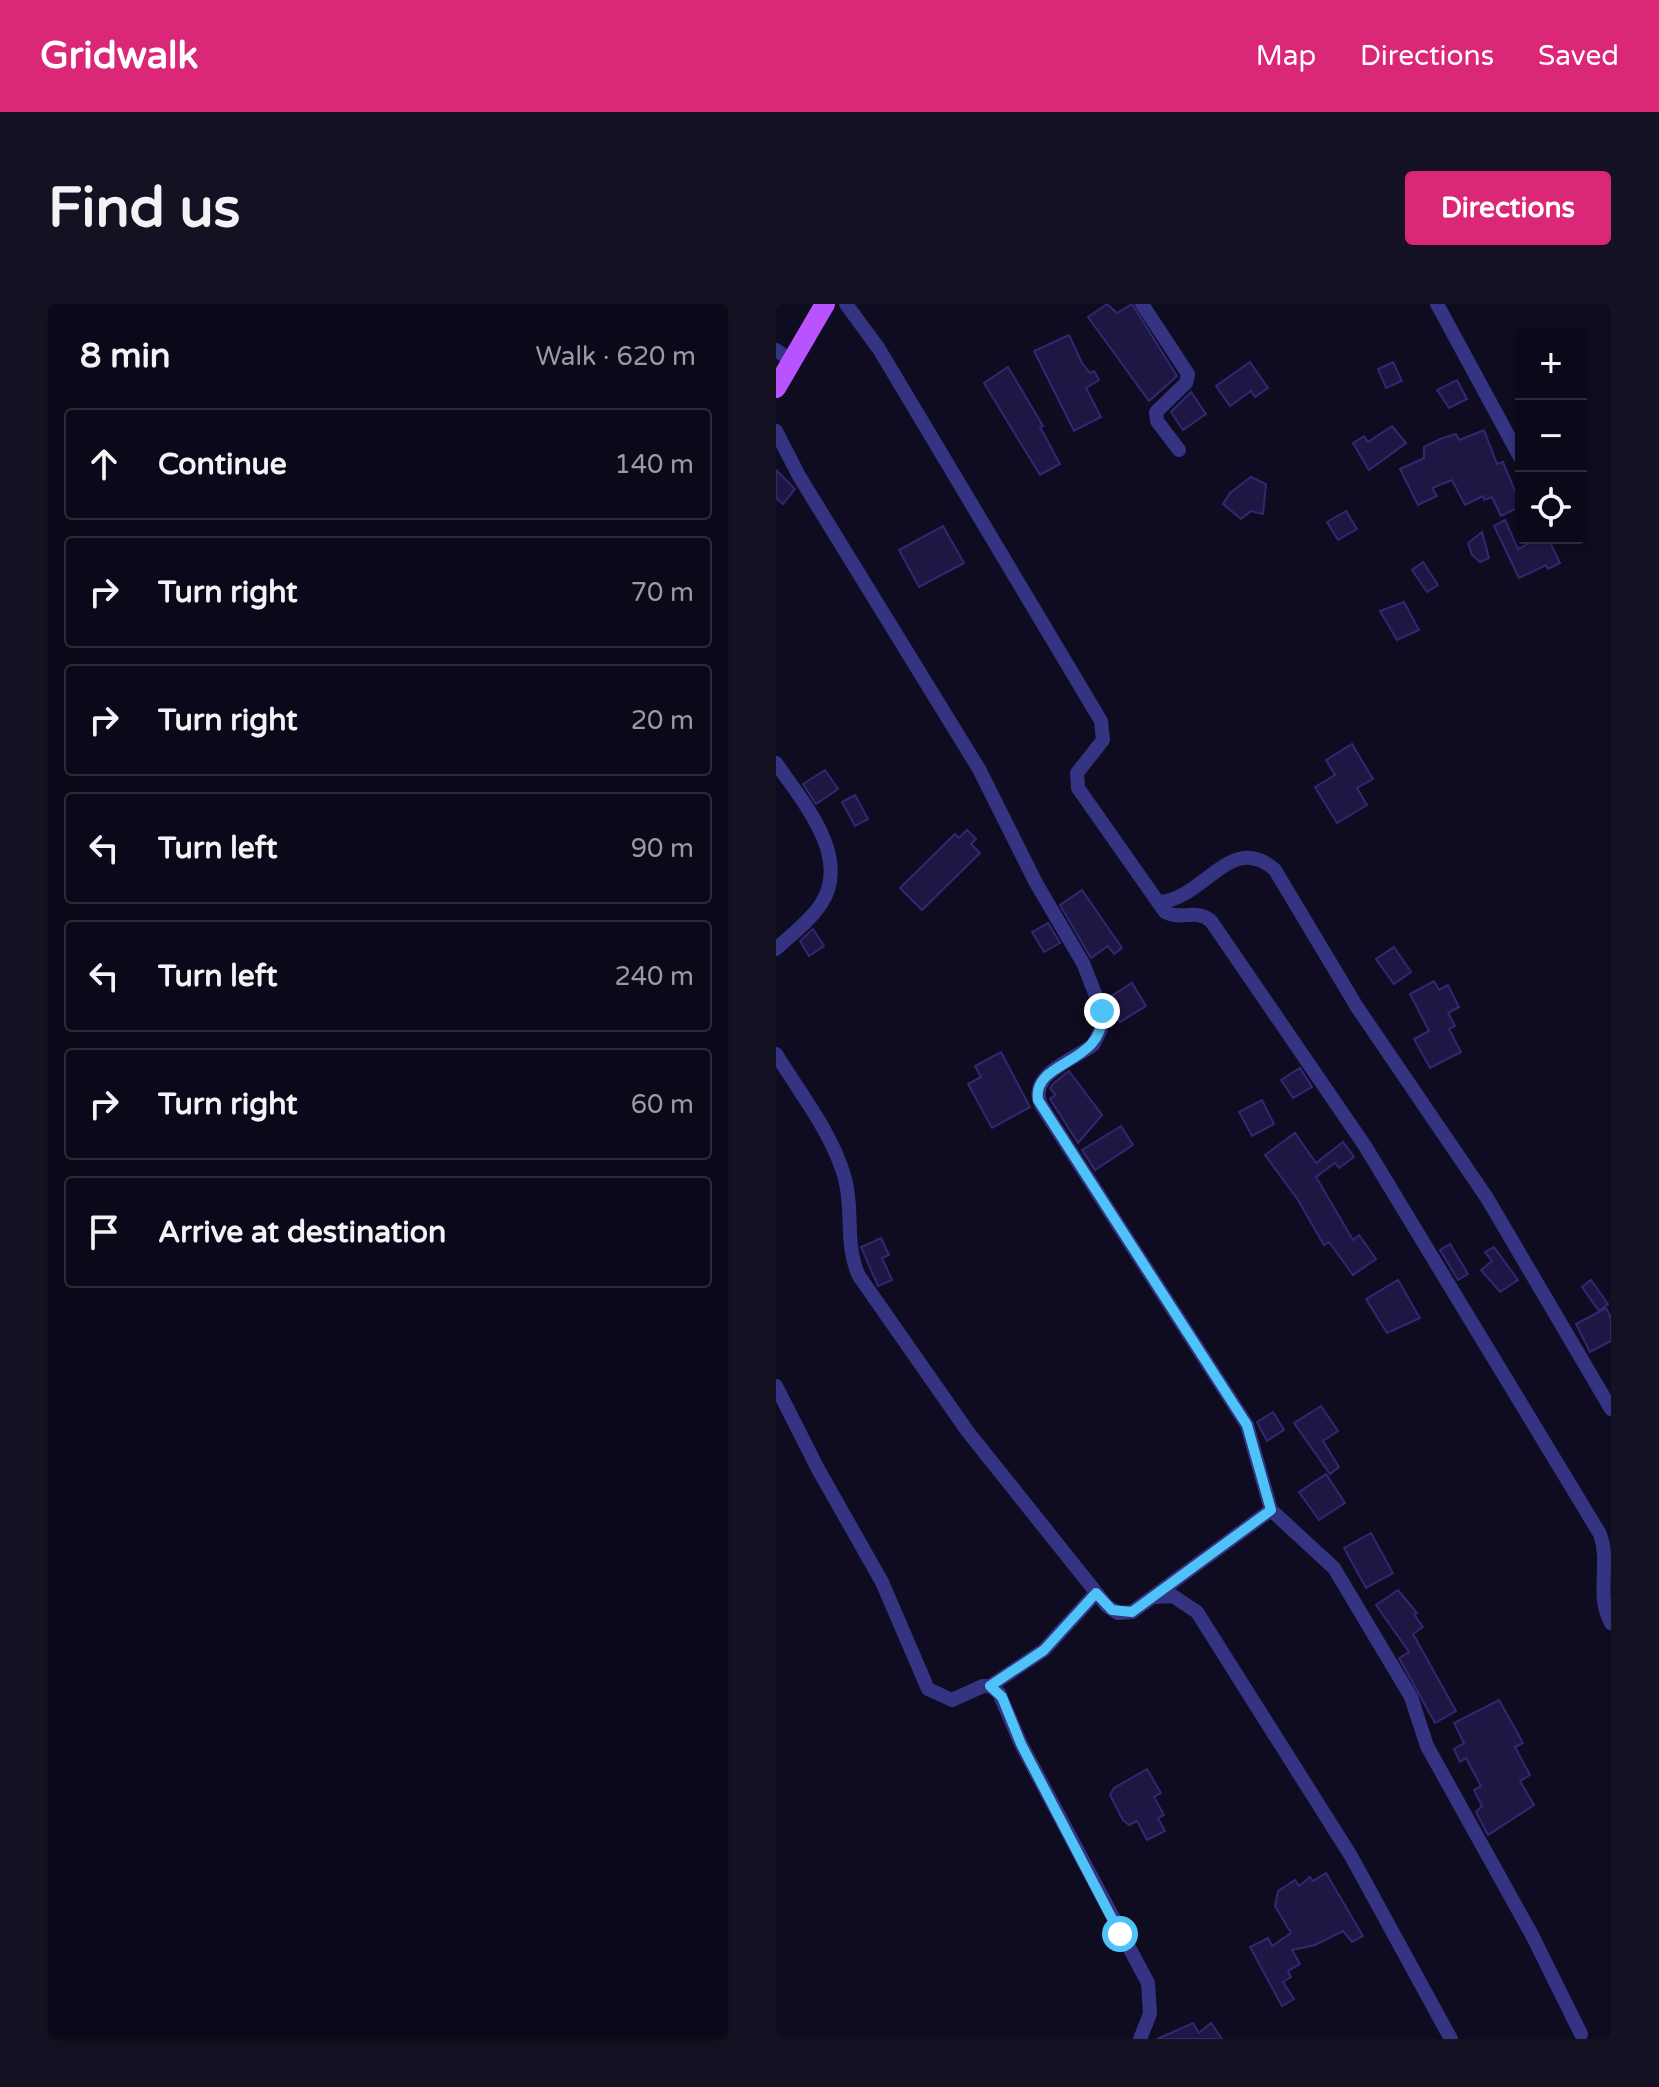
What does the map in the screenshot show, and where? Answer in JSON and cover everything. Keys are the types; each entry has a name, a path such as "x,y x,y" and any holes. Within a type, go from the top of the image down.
{"main road":[{"path":"776,388 784,356 825,304"}],"street":[{"path":"846,304 879,349 1101,721 1103,740 1077,773 1076,783 1158,902 1173,916 1198,914 1211,921 1365,1146 1600,1534 1606,1560 1602,1596 1611,1623"},
{"path":"1142,304 1188,374 1186,383 1156,412 1157,421 1179,450"},
{"path":"1437,304 1515,448"},
{"path":"776,431 799,476 979,769 1036,883 1090,979 1102,1011 1098,1038 1084,1052 1042,1079 1037,1089 1038,1100 1247,1425 1271,1510 1334,1568 1411,1697 1427,1746 1532,1935 1581,2034"},
{"path":"776,763 825,843 831,868 821,904 776,949"},
{"path":"1158,902 1187,895 1237,857 1257,857 1275,870 1357,1007 1487,1198 1611,1409"},
{"path":"776,1054 830,1140 842,1168 849,1199 851,1254 859,1276 968,1432 1096,1593 1118,1613 1132,1612 1271,1510"},
{"path":"776,1386 818,1469 882,1582 928,1689 952,1700 990,1686 1044,1650 1096,1593"},
{"path":"1153,1597 1173,1596 1197,1612 1351,1856 1451,2039"},
{"path":"990,1686 1002,1697 1021,1744 1148,1983 1150,2014 1140,2039"}],"building":[{"path":"1107,304 1117,313 1132,304 1177,376 1149,401 1088,317"},
{"path":"1069,335 1082,363 1090,373 1094,371 1099,380 1086,388 1101,417 1074,431 1034,351"},
{"path":"1250,362 1268,388 1255,397 1251,391 1230,406 1216,386"},
{"path":"1393,362 1402,381 1386,388 1378,369"},
{"path":"1008,367 1043,426 1040,427 1060,464 1040,475 984,383"},
{"path":"1457,380 1467,399 1449,408 1437,390"},
{"path":"1191,392 1206,414 1183,430 1171,412"},
{"path":"1392,426 1406,443 1369,470 1353,443 1364,436 1368,442"},
{"path":"1484,430 1497,464 1503,462 1515,491 1515,509 1501,516 1492,497 1484,500 1483,496 1465,505 1452,480 1432,488 1437,496 1418,505 1400,469 1424,458 1424,447 1440,439 1456,434 1459,440"},
{"path":"776,470 795,489 783,504 776,498"},
{"path":"1251,477 1266,484 1263,514 1251,511 1241,519 1223,504 1230,493"},
{"path":"1346,511 1357,529 1338,540 1327,522"},
{"path":"1505,520 1518,549 1528,544 1551,544 1560,563 1548,569 1546,565 1519,578 1494,526"},
{"path":"943,526 964,563 919,587 899,550"},
{"path":"1482,532 1489,558 1480,562 1472,555 1468,543"},
{"path":"1423,562 1438,585 1427,592 1412,570"},
{"path":"1404,602 1419,630 1397,640 1380,611"},
{"path":"1352,744 1373,779 1357,788 1367,805 1337,823 1315,787 1335,775 1326,760"},
{"path":"825,770 838,789 816,804 803,784"},
{"path":"855,795 868,819 855,826 842,802"},
{"path":"967,830 976,839 971,844 980,853 922,910 900,888 955,834 959,838"},
{"path":"1082,890 1122,948 1114,954 1108,946 1091,958 1060,905"},
{"path":"1048,923 1060,943 1044,952 1032,932"},
{"path":"813,929 824,946 809,956 800,941"},
{"path":"1394,947 1411,972 1394,984 1376,959"},
{"path":"1434,981 1439,990 1448,985 1459,1007 1448,1013 1455,1026 1449,1029 1461,1052 1430,1068 1414,1039 1429,1031 1410,994"},
{"path":"1132,983 1146,1006 1120,1022 1108,998"},
{"path":"1001,1052 1030,1107 992,1128 968,1084 981,1077 975,1066"},
{"path":"1300,1068 1312,1087 1293,1098 1281,1080"},
{"path":"1069,1071 1102,1115 1078,1143 1050,1099 1055,1095 1050,1088"},
{"path":"1262,1100 1274,1124 1252,1136 1239,1112"},
{"path":"1121,1126 1133,1145 1095,1170 1082,1150"},
{"path":"1295,1133 1316,1163 1343,1142 1354,1157 1339,1168 1335,1163 1316,1177 1353,1240 1359,1235 1376,1259 1353,1275 1329,1242 1324,1245 1298,1200 1265,1155"},
{"path":"881,1238 889,1255 882,1258 892,1280 878,1286 861,1247"},
{"path":"1450,1244 1468,1274 1458,1280 1440,1250"},
{"path":"1494,1247 1518,1280 1500,1292 1481,1270 1492,1261 1485,1252"},
{"path":"1398,1280 1420,1318 1387,1333 1366,1299"},
{"path":"1591,1280 1608,1304 1599,1311 1582,1287"},
{"path":"1606,1308 1611,1318 1611,1341 1590,1352 1576,1324"},
{"path":"1321,1406 1338,1431 1323,1441 1339,1467 1330,1474 1294,1423"},
{"path":"1273,1412 1284,1430 1267,1441 1257,1422"},
{"path":"1326,1474 1345,1503 1319,1520 1299,1492"},
{"path":"1371,1533 1393,1573 1366,1588 1344,1548"},
{"path":"1398,1590 1417,1613 1414,1614 1423,1627 1413,1634 1456,1711 1435,1723 1399,1658 1409,1652 1376,1605"},
{"path":"1499,1700 1523,1743 1515,1747 1530,1775 1520,1781 1534,1805 1488,1835 1476,1812 1482,1806 1474,1790 1481,1786 1466,1758 1460,1762 1454,1749 1464,1743 1454,1723"},
{"path":"1147,1769 1161,1793 1154,1797 1164,1815 1158,1818 1165,1831 1147,1840 1137,1821 1129,1825 1123,1820 1110,1795 1114,1788"},
{"path":"1326,1873 1363,1936 1352,1942 1343,1931 1315,1945 1292,1950 1300,1964 1288,1971 1291,1977 1283,1982 1294,1999 1282,2006 1250,1947 1268,1938 1272,1946 1291,1933 1275,1906 1278,1891 1295,1880 1299,1886 1310,1877 1313,1881"},
{"path":"1193,2023 1199,2033 1211,2023 1222,2039 1157,2039"}],"route":[{"path":"1102,1011 1101,1029 1093,1045 1042,1079 1037,1089 1038,1100 1247,1425 1271,1510 1132,1612 1126,1614 1112,1610 1096,1593 1044,1650 990,1686 1002,1697 1013,1729 1120,1934"}]}
